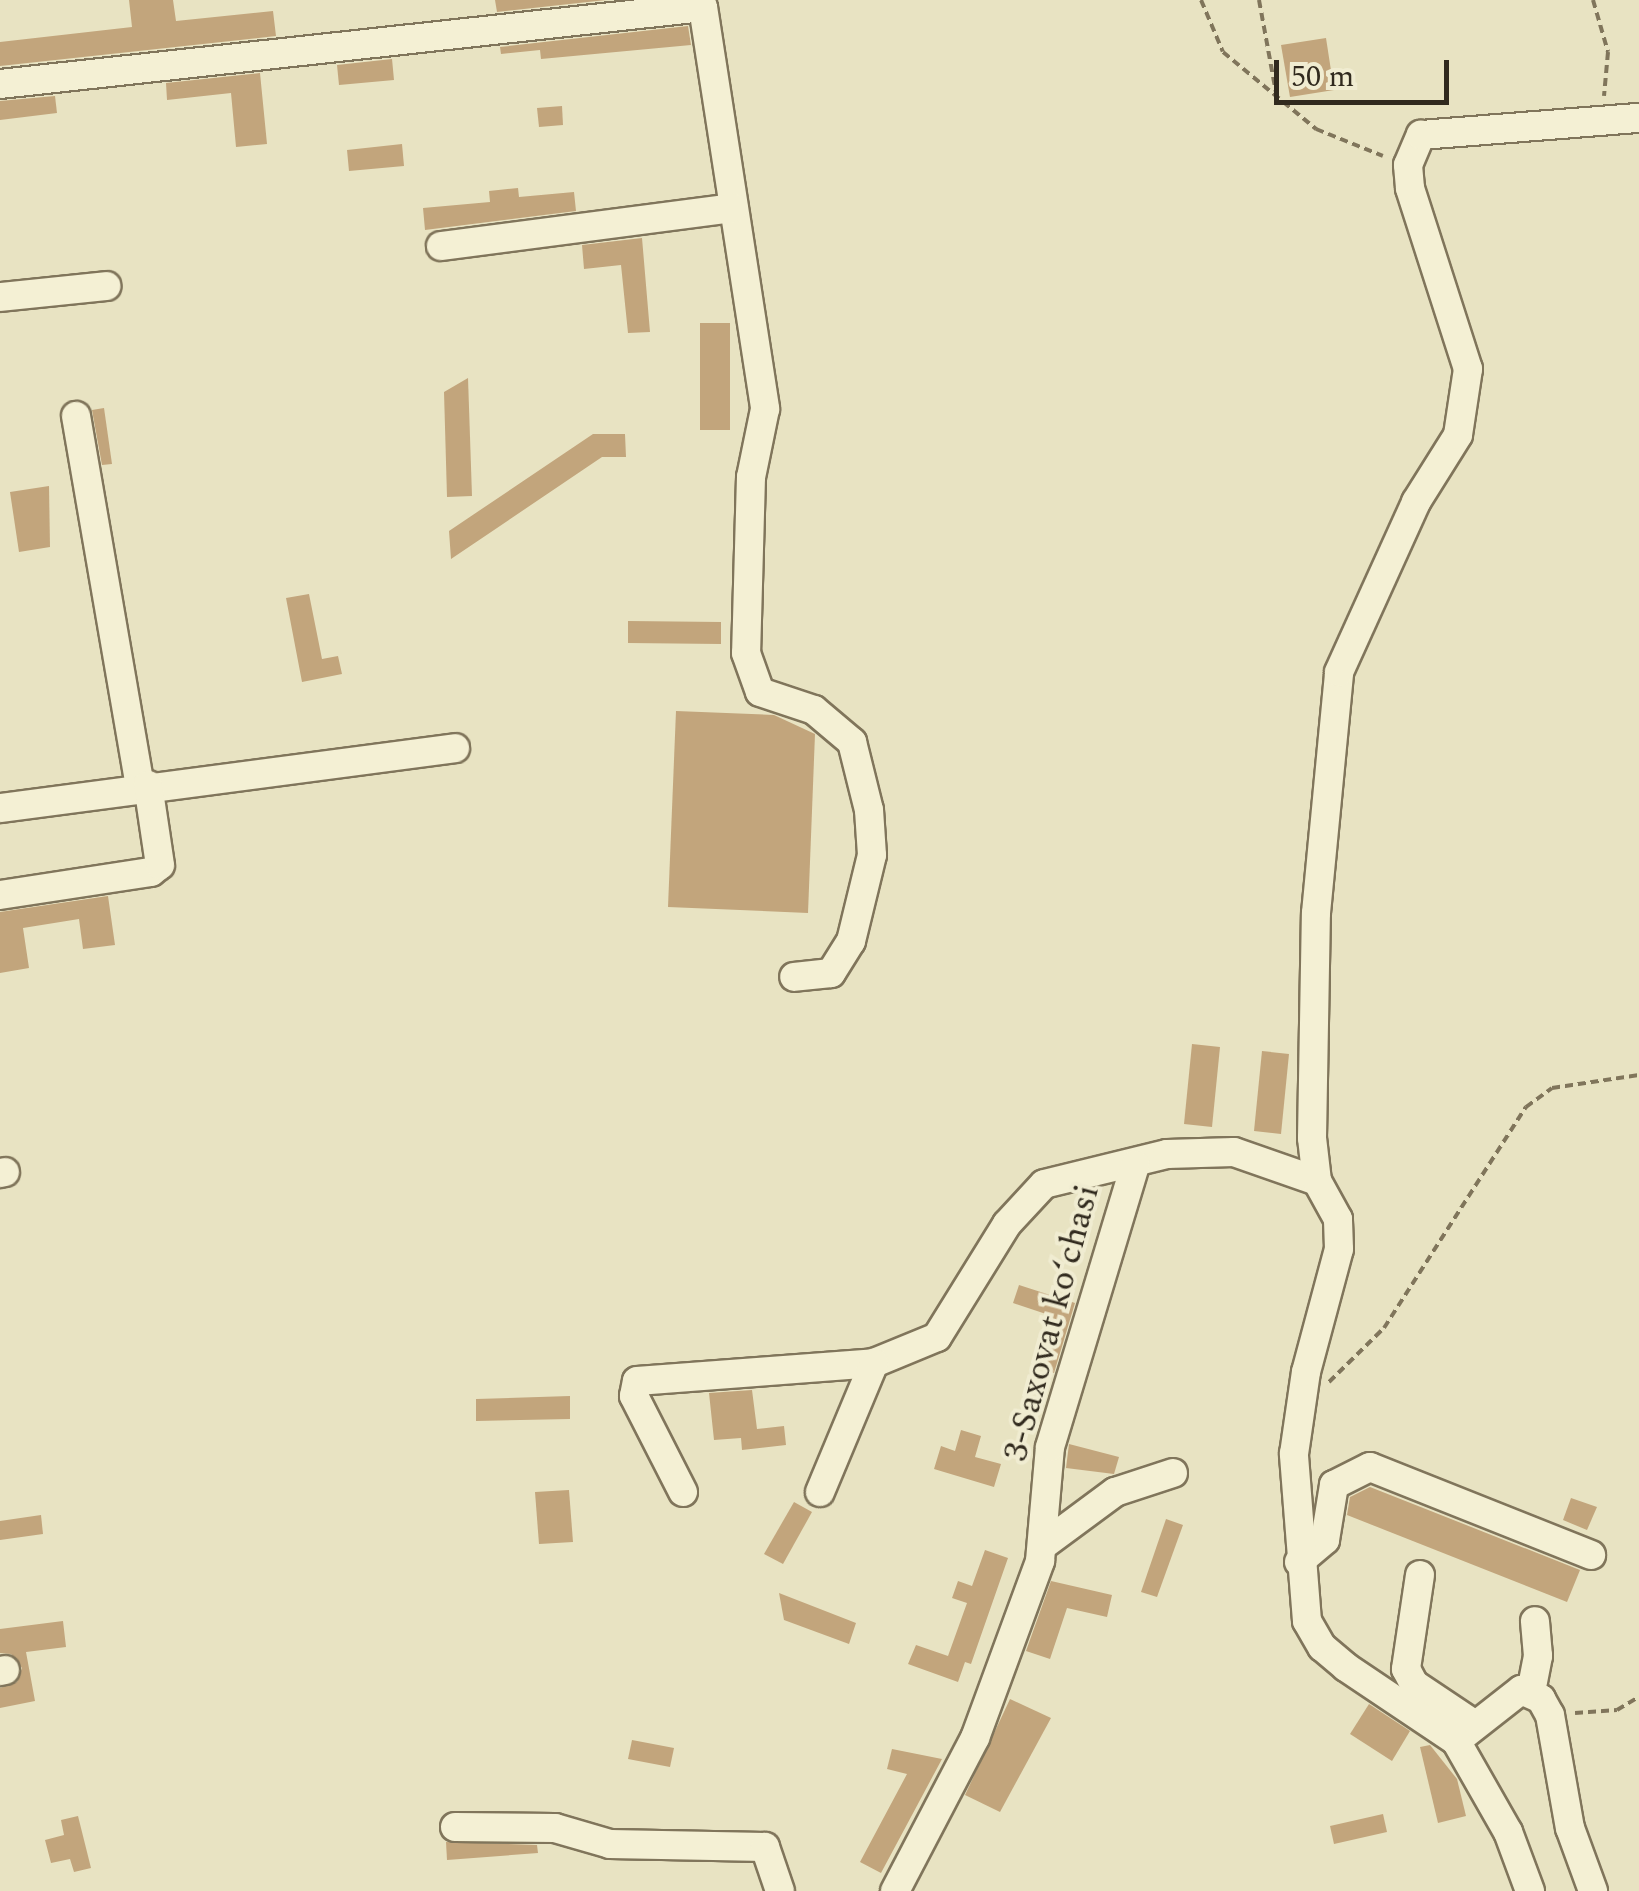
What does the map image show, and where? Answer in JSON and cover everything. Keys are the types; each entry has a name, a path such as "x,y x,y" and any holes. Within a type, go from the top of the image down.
{"street":[{"path":"0,84 514,12 703,7 765,409 751,477 746,653 760,692 814,710 852,742 869,810 872,854 851,941 831,972 794,977"},
{"path":"1466,1733 1322,1647 1308,1621 1299,1562 1294,1454 1303,1395 1339,1249 1338,1219 1317,1181 1316,913 1338,672 1416,502 1458,435 1468,369 1410,188 1408,164 1421,134 1481,125 1587,126 1639,118"},
{"path":"441,246 734,208"},
{"path":"0,297 106,286"},
{"path":"0,895 151,872 160,865 76,416"},
{"path":"0,808 455,748"},
{"path":"683,1492 634,1396 637,1382 874,1363 936,1337 1007,1224 1044,1184 1167,1154 1234,1152 1317,1181"},
{"name":"3-Saxovat koʻchasi","path":"895,1891 975,1738 1042,1546 1050,1447 1135,1164"},
{"path":"820,1492 874,1363"},
{"path":"1299,1562 1325,1540 1334,1485 1370,1467 1591,1555"},
{"path":"1042,1546 1102,1499 1173,1473"},
{"path":"1420,1575 1406,1669 1414,1684 1466,1733 1530,1891"},
{"path":"1535,1621 1531,1692 1550,1715 1570,1828 1593,1891"},
{"path":"1466,1733 1509,1697 1531,1692"},
{"path":"455,1827 556,1828 610,1844 755,1845 765,1847 780,1891"}],"path":[{"path":"1201,0 1222,52 1316,129 1408,164"},
{"path":"1259,0 1276,93"},
{"path":"1587,126 1608,88 1608,52 1593,0"},
{"path":"1303,1395 1333,1380 1384,1328 1450,1234 1503,1134 1526,1107 1552,1088 1639,1075"},
{"path":"1550,1715 1617,1710 1639,1697"}],"building":[{"path":"129,0 173,0 176,21 273,11 276,36 0,66 0,42 132,27"},
{"path":"495,0 606,0 497,12"},
{"path":"688,26 691,45 541,59 540,50 501,54 500,47"},
{"path":"1326,38 1334,90 1290,97 1281,45"},
{"path":"392,59 394,80 339,85 337,65"},
{"path":"260,73 267,144 236,147 231,93 167,100 166,83"},
{"path":"55,96 57,113 0,120 0,101"},
{"path":"562,106 563,125 539,127 537,108"},
{"path":"402,144 404,166 349,171 347,150"},
{"path":"518,188 519,197 574,192 576,211 425,230 423,208 490,202 489,191"},
{"path":"642,238 650,332 628,333 621,265 584,269 582,245"},
{"path":"700,323 730,323 730,430 700,430"},
{"path":"468,378 472,496 447,497 444,392"},
{"path":"104,408 112,464 102,465 92,410"},
{"path":"593,434 625,434 626,457 602,457 451,559 449,531"},
{"path":"49,486 50,547 19,552 10,492"},
{"path":"309,594 322,659 338,656 342,674 302,682 286,598"},
{"path":"628,621 721,622 721,644 628,643"},
{"path":"676,711 774,715 815,734 808,913 668,907"},
{"path":"108,896 115,945 83,949 79,919 23,928 29,968 0,973 0,912"},
{"path":"1192,1044 1220,1047 1212,1127 1184,1124"},
{"path":"1262,1051 1289,1054 1281,1134 1254,1131"},
{"path":"1019,1285 1075,1303 1054,1373 1033,1366 1049,1315 1013,1303"},
{"path":"752,1390 757,1429 784,1426 786,1445 742,1450 741,1438 714,1440 709,1393"},
{"path":"570,1396 570,1419 476,1421 476,1399"},
{"path":"961,1430 981,1436 975,1457 1001,1464 994,1487 934,1469 941,1446 955,1451"},
{"path":"1069,1444 1119,1457 1114,1474 1066,1468"},
{"path":"1370,1487 1580,1570 1567,1602 1347,1515 1350,1497"},
{"path":"569,1490 573,1542 539,1544 535,1492"},
{"path":"1571,1498 1597,1507 1587,1530 1563,1520"},
{"path":"794,1502 812,1512 783,1564 764,1554"},
{"path":"41,1515 43,1534 0,1540 0,1521"},
{"path":"1166,1519 1183,1525 1157,1597 1141,1592"},
{"path":"985,1550 1008,1558 971,1664 965,1662 958,1682 908,1664 916,1645 948,1656 967,1603 952,1598 958,1581 972,1586"},
{"path":"1051,1581 1112,1595 1107,1617 1067,1608 1050,1659 1026,1651"},
{"path":"779,1593 856,1623 849,1644 784,1620"},
{"path":"63,1621 66,1647 26,1652 35,1701 0,1708 0,1688 17,1682 22,1668 11,1654 0,1653 0,1629"},
{"path":"1010,1699 1051,1718 1000,1812 965,1795"},
{"path":"1369,1704 1410,1731 1392,1761 1350,1734"},
{"path":"632,1740 674,1748 670,1767 628,1759"},
{"path":"1430,1745 1457,1779 1466,1816 1438,1823 1420,1747"},
{"path":"892,1749 942,1759 881,1873 860,1862 907,1774 887,1769"},
{"path":"1383,1814 1387,1832 1334,1844 1330,1826"},
{"path":"78,1816 91,1868 74,1872 70,1859 51,1863 45,1840 64,1835 61,1820"},
{"path":"446,1842 537,1845 538,1853 447,1860"}]}
